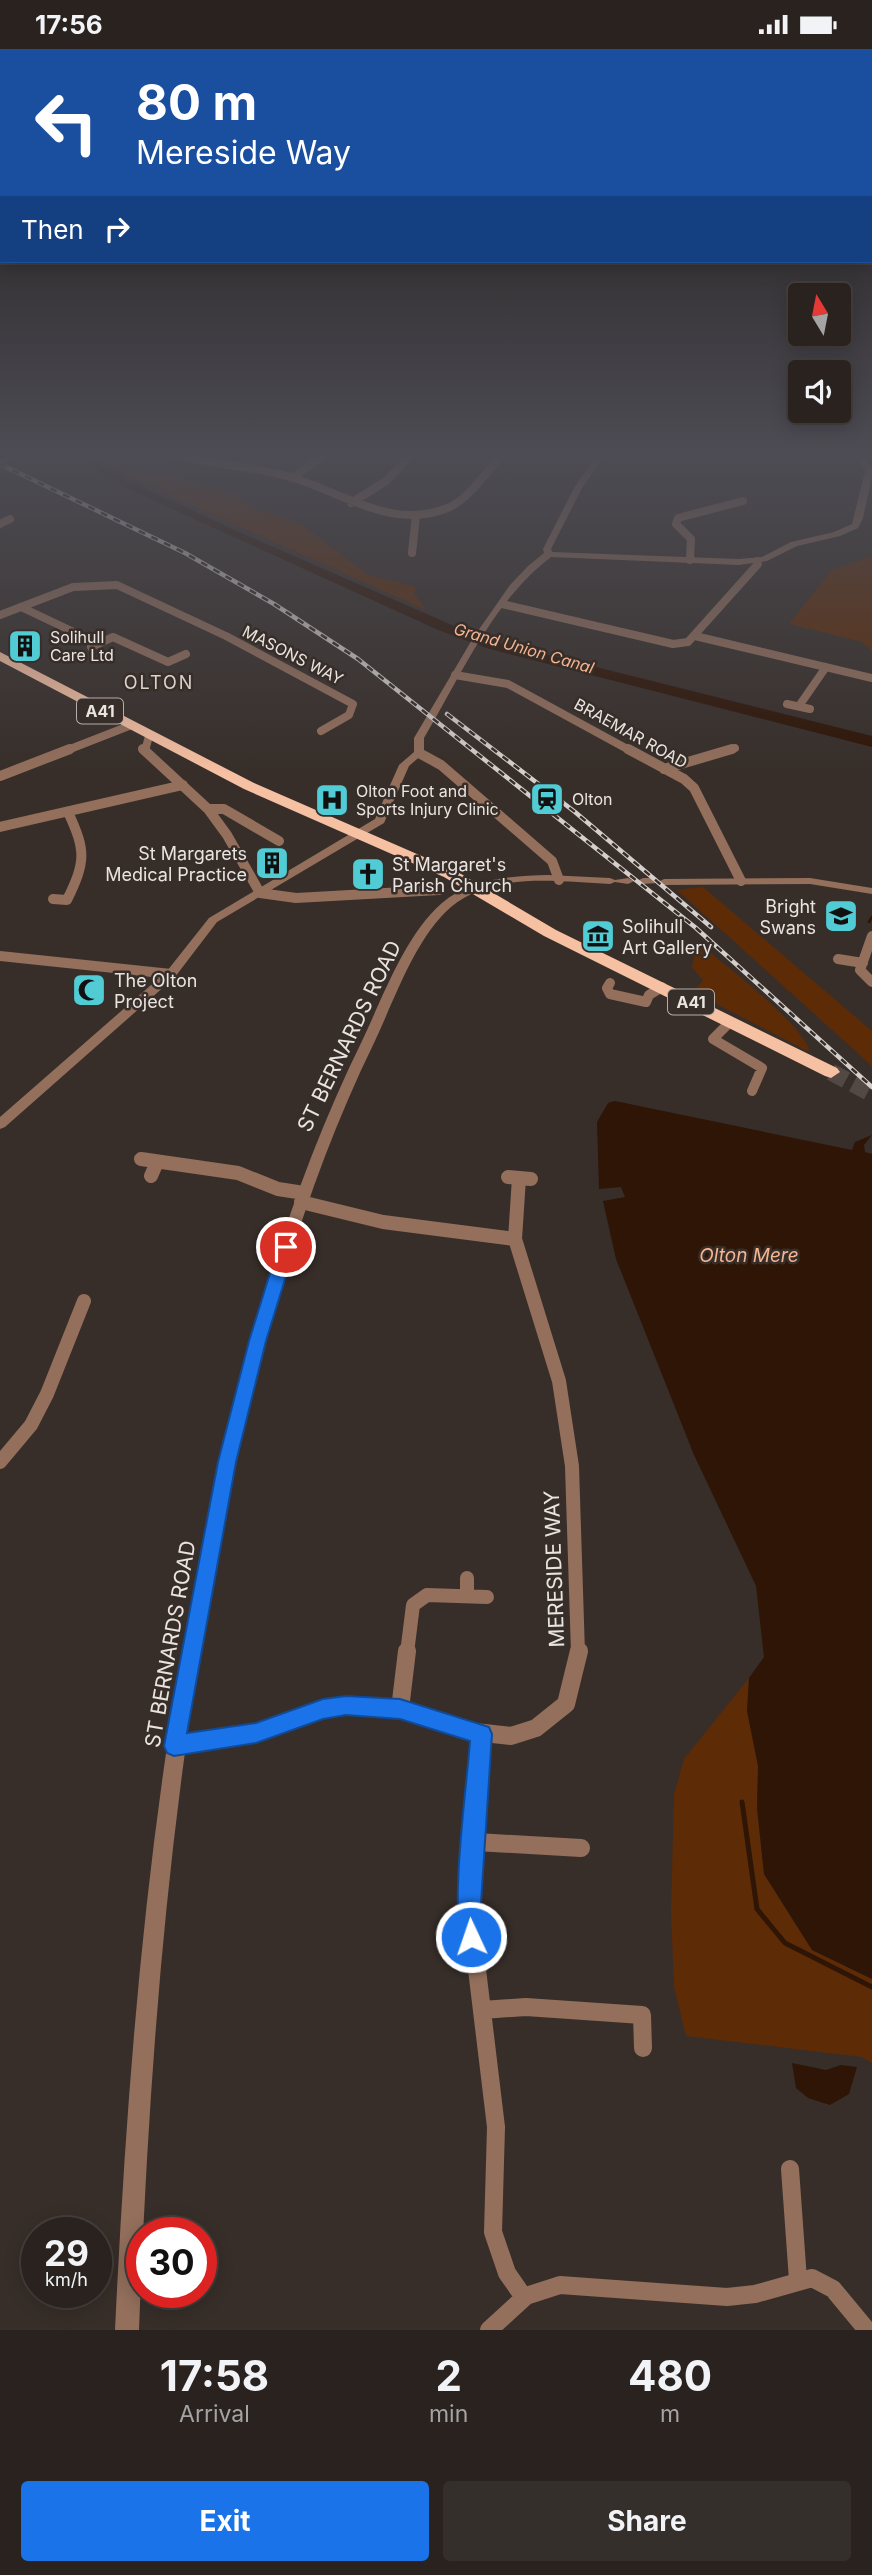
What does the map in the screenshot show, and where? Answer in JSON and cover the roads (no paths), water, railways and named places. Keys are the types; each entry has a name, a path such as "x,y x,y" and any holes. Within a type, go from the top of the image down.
{"highway":[{"name":"A41","path":"0,656 129,726 249,786 262,796 359,836 831,1072"}],"street":[{"path":"419,753 419,738 455,675 502,604 537,561"},
{"path":"502,604 550,613 673,644 688,642 758,564 757,561"},
{"name":"MASONS WAY","path":"0,615 83,585 124,587 226,636 353,704 349,715 321,731"},
{"path":"21,607 95,645 113,637 168,662 186,653"},
{"path":"695,636 872,678"},
{"path":"799,706 827,667"},
{"name":"BRAEMAR ROAD","path":"455,675 508,684 664,769 694,789 741,881"},
{"path":"788,704 810,709"},
{"path":"0,776 129,726"},
{"path":"149,736 143,749 208,809 228,835 260,893"},
{"path":"664,769 736,748"},
{"path":"0,1124 171,974 213,920 359,836 380,821 404,765 419,753"},
{"path":"419,753 441,765 552,861 559,880"},
{"path":"0,827 183,785"},
{"path":"208,809 224,809 279,841"},
{"path":"53,899 67,900 86,860 85,849 68,812"},
{"path":"470,892 504,881 619,881"},
{"path":"653,881 810,881 872,891"},
{"path":"260,893 303,898 439,890"},
{"name":"ST BERNARDS ROAD","path":"127,2330 133,2151 150,1958 174,1746 227,1462 257,1341 303,1197 342,1096 387,1002 442,910 470,892"},
{"path":"872,936 860,970 872,982"},
{"path":"0,956 171,974"},
{"path":"838,959 863,963"},
{"path":"610,983 607,988 610,994 646,1002 649,995 662,987"},
{"path":"730,1022 713,1039 762,1068 752,1091"},
{"path":"141,1159 238,1173 278,1189 383,1222 515,1239"},
{"path":"151,1175 157,1162"},
{"name":"MERESIDE WAY","path":"174,1746 256,1733 323,1709 346,1705 400,1709 481,1734 511,1736 536,1728 551,1719 566,1704 580,1647 572,1466 559,1381 515,1239 519,1178"},
{"path":"0,1462 31,1425 42,1405 84,1301"},
{"path":"467,1578 467,1596"},
{"path":"400,1709 413,1605 427,1595 487,1597"},
{"path":"481,1734 476,1842 469,1903 496,2127 493,2232 507,2273 523,2296"},
{"path":"476,1842 581,1848"},
{"path":"482,2010 526,2007 642,2015 643,2048"},
{"path":"790,2169 798,2280"},
{"path":"489,2330 523,2296 550,2285 575,2284 729,2298 771,2291 798,2280 819,2280 836,2293 867,2330"}],"water":[{"path":"287,561 306,561 484,639 872,736 872,747 486,648 436,629"},
{"name":"Olton Mere","path":"615,1101 852,1150 855,1142 872,1135 864,1145 865,1152 872,1154 872,1979 812,1950 764,1874 757,1808 758,1766 747,1711 749,1678 764,1657 756,1586 694,1455 616,1259 603,1201 625,1197 621,1187 599,1189 597,1122 608,1103"},
{"path":"792,2063 826,2070 841,2065 857,2067 849,2094 830,2105 808,2098 796,2088"}],"waterway":[{"path":"869,922 872,917"},
{"path":"742,1802 757,1909 785,1943 872,1987"}],"tunnel":[{"path":"831,1072 872,1094"}],"railway":[{"path":"200,561 274,604 358,659 696,928 872,1087"},
{"path":"447,714 575,812 711,927"}],"place":[{"name":"Solihull Care Ltd","path":"25,646"},
{"name":"Olton","path":"547,799"},
{"name":"Olton Foot and Sports Injury Clinic","path":"332,800"},
{"name":"St Margarets Medical Practice","path":"272,863"},
{"name":"St Margaret's Parish Church","path":"368,874"},
{"name":"Bright Swans","path":"841,916"},
{"name":"Solihull Art Gallery","path":"598,936"},
{"name":"The Olton Project","path":"89,990"}],"district":[{"name":"OLTON","path":"159,682"}],"water label":[{"name":"Grand Union Canal","path":"524,648"}]}
